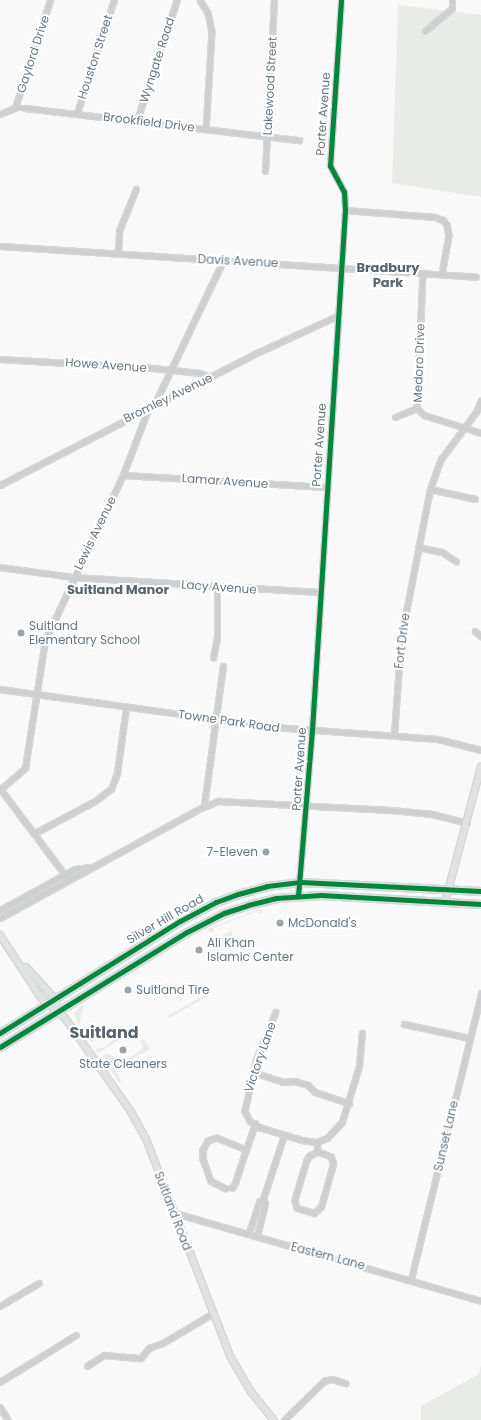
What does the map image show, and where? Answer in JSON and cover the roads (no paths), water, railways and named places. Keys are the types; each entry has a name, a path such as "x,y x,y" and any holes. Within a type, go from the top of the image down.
{"main road":[{"path":"445,902 481,767"},
{"name":"Silver Hill Road","path":"0,1033 180,921 216,902 257,888 301,882 448,888 481,891"},
{"name":"Silver Hill Road","path":"0,1047 58,1010 213,918 263,900 321,895 481,904"},
{"name":"Suitland Road","path":"0,934 18,959 46,1004 58,1010"},
{"name":"Suitland Road","path":"18,959 55,999 58,1010 131,1112 146,1139 212,1314 241,1376 274,1420"}],"street":[{"name":"Gaylord Drive","path":"15,108 50,0"},
{"name":"Houston Street","path":"77,113 114,0"},
{"name":"Wyngate Road","path":"137,120 177,0"},
{"path":"200,0 208,13 212,32 206,129"},
{"name":"Lakewood Street","path":"265,171 274,0"},
{"name":"Porter Avenue","path":"298,896 301,882 312,730 319,592 345,210 344,192 330,166 342,0"},
{"path":"425,31 452,8 452,0"},
{"name":"Brookfield Drive","path":"0,114 15,108 77,113 299,140"},
{"path":"118,253 119,230 136,189"},
{"path":"345,210 435,217 443,220 448,225 449,235 442,274"},
{"name":"Davis Avenue","path":"0,246 223,261 341,267 476,277"},
{"path":"154,405 223,261"},
{"name":"Medoro Drive","path":"423,273 417,408 424,415 481,433"},
{"name":"Bromley Avenue","path":"0,484 154,405 337,316"},
{"name":"Howe Avenue","path":"0,359 170,370 200,373 210,378"},
{"name":"Fort Drive","path":"394,735 402,638 430,490 441,459 464,428 481,401"},
{"name":"Lewis Avenue","path":"0,788 26,768 45,640 123,475 149,408"},
{"path":"395,417 417,408"},
{"name":"Lamar Avenue","path":"123,475 326,487"},
{"path":"430,490 475,499"},
{"path":"418,547 442,552 456,561"},
{"name":"Lacy Avenue","path":"0,567 74,578 319,592"},
{"path":"213,658 216,638 217,587"},
{"path":"475,631 481,636"},
{"path":"204,806 223,666"},
{"name":"Towne Park Road","path":"0,689 217,719 312,730 394,735 443,740 481,750"},
{"path":"35,833 94,801 111,788 117,773 126,707"},
{"path":"0,788 69,880"},
{"path":"0,918 204,806 223,801 420,812 467,823"},
{"path":"0,910 75,869 92,867"},
{"name":"Sunset Lane","path":"411,1279 481,993"},
{"name":"Victory Lane","path":"255,1124 245,1111 253,1072 276,1012"},
{"path":"404,1024 470,1038"},
{"path":"246,1150 217,1138 208,1141 203,1150 202,1159 211,1181 225,1188 232,1188 246,1150 255,1124 284,1135 317,1142 327,1138 338,1129 349,1103 359,1066 362,1033"},
{"path":"253,1072 283,1082 295,1081 308,1085 315,1092 349,1103"},
{"path":"249,1233 259,1202 263,1199 284,1135"},
{"path":"317,1142 318,1152"},
{"path":"318,1152 331,1157 333,1164 321,1207 314,1213 297,1208 295,1200 307,1160 310,1156 318,1152"},
{"path":"257,1236 265,1204 263,1199"},
{"name":"Eastern Lane","path":"175,1214 249,1233 411,1279 481,1301"},
{"path":"0,1306 40,1283"},
{"path":"87,1366 104,1355 141,1358 149,1348 163,1343 186,1327 212,1314"},
{"path":"0,1382 76,1335"},
{"path":"284,1420 324,1381 332,1380 345,1383"},
{"path":"0,1407 8,1420"}],"place":[{"name":"Suitland Elementary School","path":"21,633"},
{"name":"7-Eleven","path":"266,852"},
{"name":"McDonald's","path":"280,923"},
{"name":"Ali Khan Islamic Center","path":"199,950"},
{"name":"Suitland Tire","path":"128,990"},
{"name":"State Cleaners","path":"123,1050"}],"district":[{"name":"Bradbury Park","path":"388,276"},
{"name":"Suitland Manor","path":"118,590"},
{"name":"Suitland","path":"104,1033"}]}
